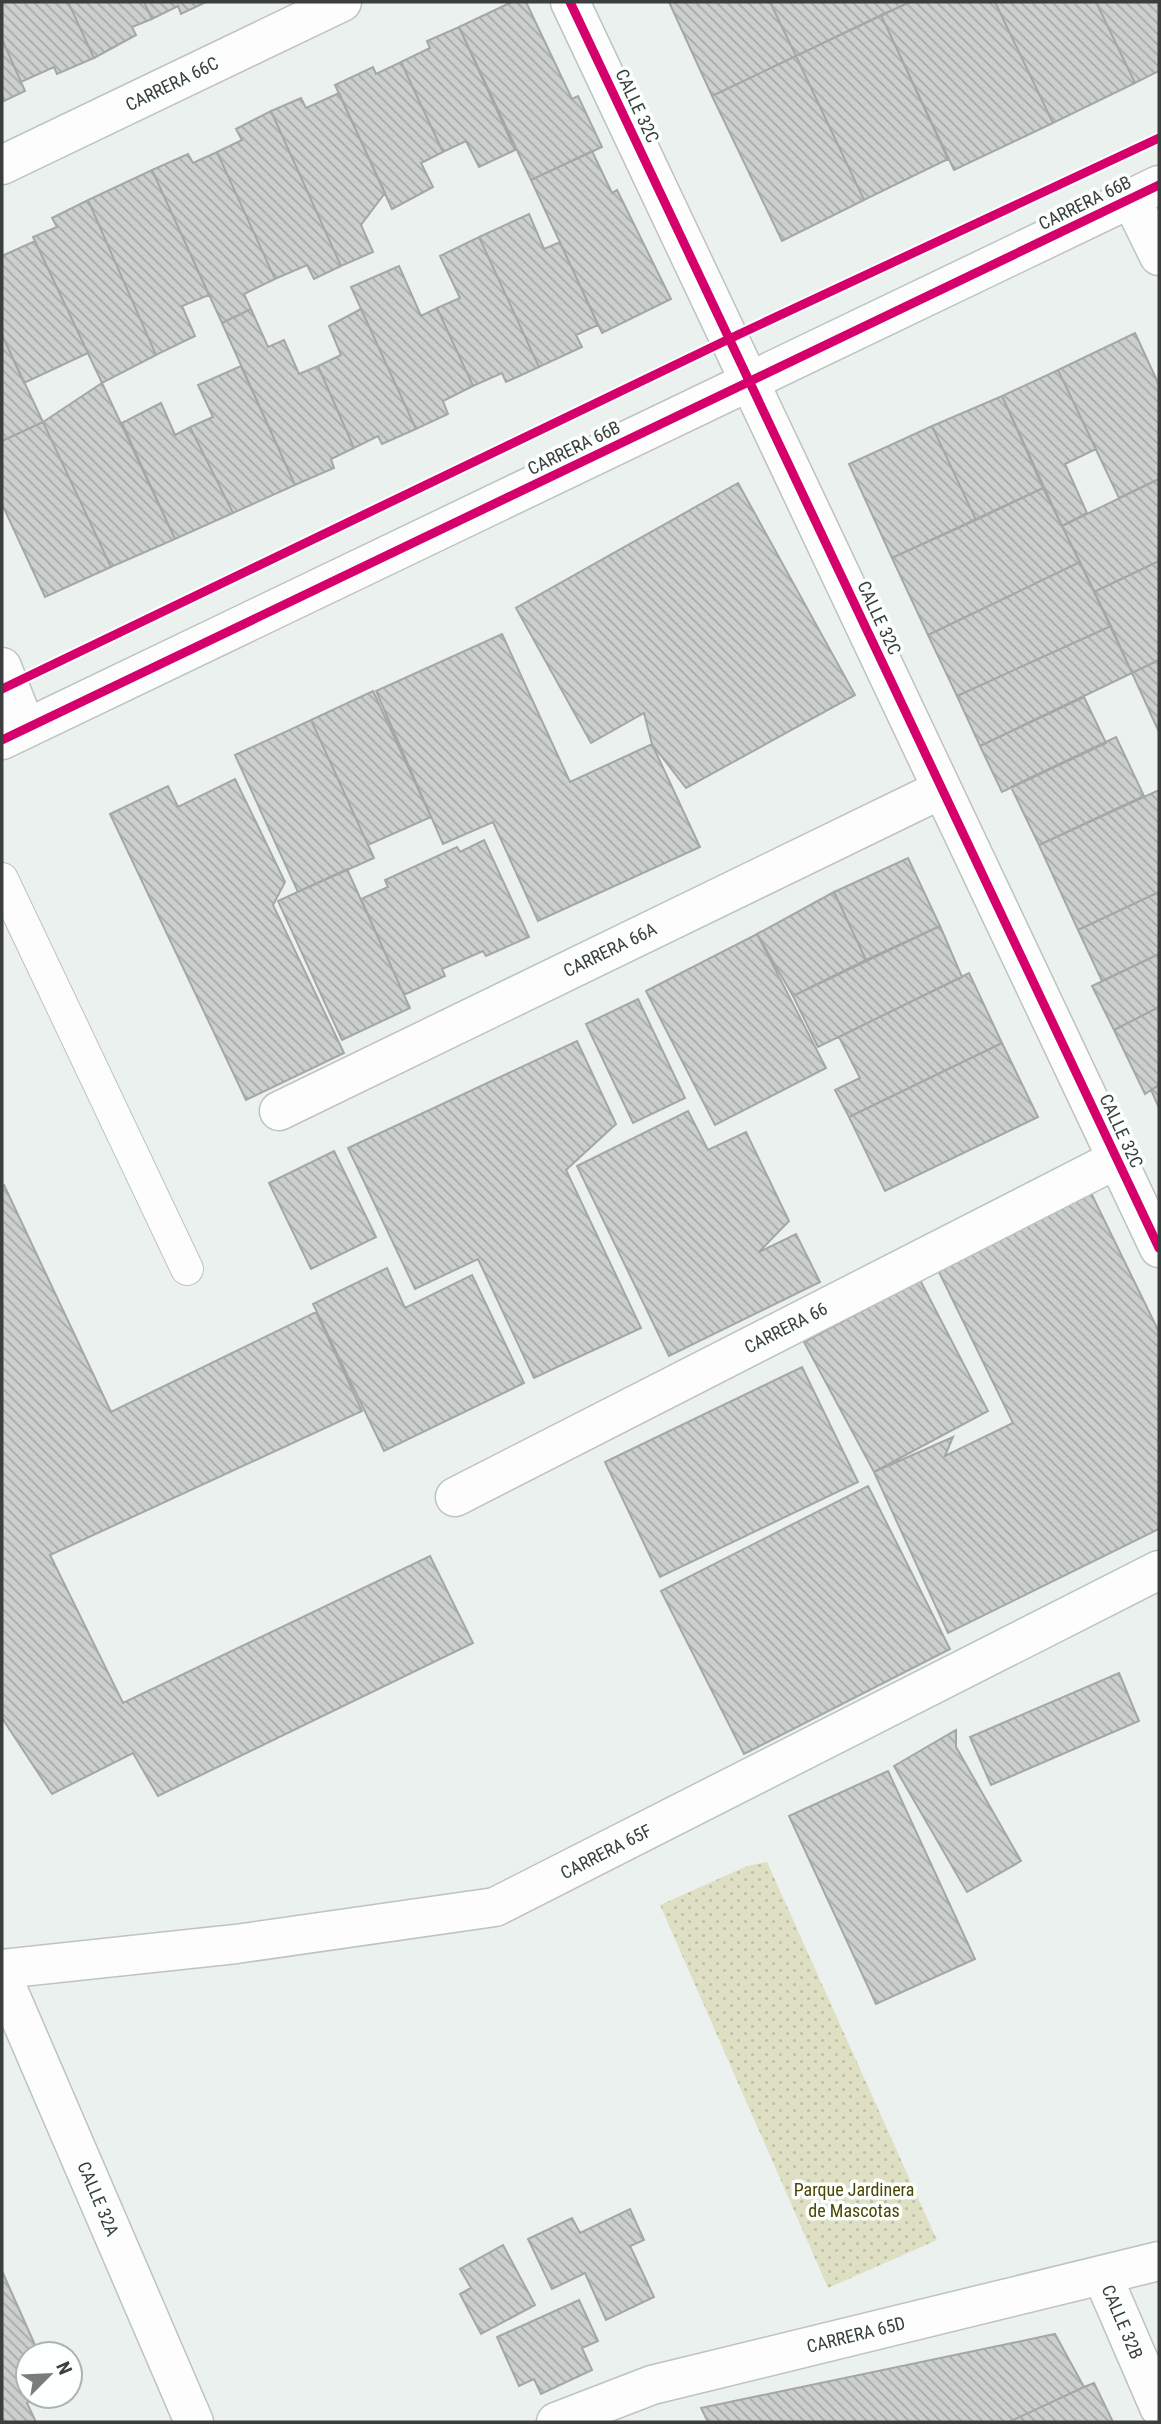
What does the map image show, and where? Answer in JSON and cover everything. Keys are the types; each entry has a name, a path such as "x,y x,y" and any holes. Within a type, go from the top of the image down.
{"street":[{"name":"CARRERA 66C","path":"2,165 342,2"},
{"name":"CALLE 32C","path":"570,2 1159,1248"},
{"name":"CARRERA 66B","path":"14,734 1145,192"},
{"path":"1145,192 1159,256"},
{"path":"2,667 14,734"},
{"name":"CARRERA 66A","path":"279,1111 942,789"},
{"name":"CARRERA 66","path":"455,1497 1117,1159"},
{"name":"CARRERA 65F","path":"2,1969 236,1944 495,1907 1158,1575"},
{"name":"CALLE 32A","path":"2,1976 194,2422"},
{"name":"CARRERA 65D","path":"556,2422 652,2385 1159,2261"},
{"name":"CALLE 32B","path":"1102,2275 1159,2407"}],"lane":[{"path":"2,879 187,1269"}],"green space":[{"name":"Parque Jardinera de Mascotas","path":"767,1862 937,2240 828,2288 660,1905 747,1866"}],"building":[{"path":"2,2 68,2 94,58 57,74 54,67 21,82 2,39"},
{"path":"68,2 144,2 152,19 132,27 136,35 94,58"},
{"path":"144,2 206,2 181,14 178,6 152,19"},
{"path":"512,2 526,2 572,99 578,96 602,147 531,180 459,27"},
{"path":"669,2 770,2 796,56 712,96"},
{"path":"770,2 910,2 796,56"},
{"path":"910,2 995,2 1053,123 954,170 881,15"},
{"path":"995,2 1096,2 1135,83 1053,123"},
{"path":"1096,2 1159,2 1159,71 1135,83"},
{"path":"881,15 948,159 864,200 796,56"},
{"path":"459,27 515,150 479,167 466,141 443,152 401,62 430,48 427,41"},
{"path":"2,39 25,91 2,102"},
{"path":"796,56 864,200 782,241 712,96"},
{"path":"401,62 443,152 421,163 433,187 392,209 335,85 373,67 376,74"},
{"path":"339,93 385,193 361,225 373,252 341,266 271,111 301,98 306,108"},
{"path":"271,111 341,266 314,279 307,265 275,279 217,152 242,140 236,129"},
{"path":"592,151 612,193 617,190 671,299 602,333 531,180"},
{"path":"217,152 275,279 244,294 251,309 222,323 152,170 188,154 193,163"},
{"path":"152,170 209,295 182,306 195,336 156,355 88,200"},
{"path":"88,200 156,355 102,383 33,237 57,227 52,218"},
{"path":"529,214 544,249 560,242 598,325 576,335 582,347 539,367 479,237"},
{"path":"479,237 539,367 506,382 502,373 473,386 437,308 460,298 440,256"},
{"path":"35,241 88,353 24,383 2,335 2,256"},
{"path":"399,266 421,316 437,308 473,386 443,401 448,414 416,429 351,287"},
{"path":"251,309 268,347 284,340 299,374 318,366 354,448 331,459 334,468 295,485 222,323"},
{"path":"361,309 416,429 382,444 378,436 354,448 318,366 341,355 329,326"},
{"path":"1135,333 1159,385 1159,479 1119,498 1058,370"},
{"path":"2,335 43,422 2,441"},
{"path":"241,366 295,485 233,513 190,427 213,417 198,385"},
{"path":"1058,370 1096,449 1065,464 1087,513 1062,526 1002,396"},
{"path":"102,383 175,539 111,567 43,422"},
{"path":"1002,396 1043,488 976,520 932,426"},
{"path":"161,403 175,435 190,427 233,513 175,539 122,423"},
{"path":"43,422 111,567 45,597 2,504 2,441"},
{"path":"932,426 976,520 892,558 849,464"},
{"path":"1159,479 1159,561 1094,592 1062,526"},
{"path":"738,483 855,695 686,788 652,744 644,713 591,743 516,608"},
{"path":"1043,488 1080,562 928,635 892,558"},
{"path":"1159,561 1159,660 1132,673 1094,592"},
{"path":"1080,562 1111,626 957,696 928,635"},
{"path":"1111,626 1132,673 980,746 957,696"},
{"path":"502,634 570,782 652,744 700,847 538,921 493,822 443,844 376,691"},
{"path":"1159,660 1159,732 1132,673"},
{"path":"373,691 431,817 368,845 311,720"},
{"path":"1084,697 1106,743 1002,792 980,746"},
{"path":"311,720 374,858 298,892 235,755"},
{"path":"1116,737 1144,796 1039,845 1011,787"},
{"path":"235,779 285,882 273,905 344,1053 246,1100 110,814 168,786 178,807"},
{"path":"1159,790 1159,892 1078,930 1039,845"},
{"path":"484,840 529,937 486,956 483,951 442,969 445,976 404,995 361,899 388,887 385,880 457,847 460,852"},
{"path":"908,858 940,926 866,960 834,892"},
{"path":"347,869 410,1008 342,1040 278,901"},
{"path":"834,892 866,960 793,996 757,934"},
{"path":"1159,892 1159,954 1102,981 1078,930"},
{"path":"940,926 962,977 818,1047 793,996"},
{"path":"757,934 826,1068 715,1125 646,991"},
{"path":"1159,954 1159,1007 1114,1030 1092,986"},
{"path":"969,973 1002,1043 849,1117 835,1090 860,1078 839,1037"},
{"path":"638,999 685,1098 633,1123 586,1024"},
{"path":"1159,1007 1159,1085 1145,1094 1114,1030"},
{"path":"577,1041 616,1124 566,1170 641,1328 534,1378 478,1259 415,1289 348,1148"},
{"path":"1002,1043 1038,1117 885,1191 849,1117"},
{"path":"1159,1085 1159,1108 1151,1090"},
{"path":"688,1111 708,1150 746,1132 789,1221 759,1252 796,1234 820,1282 669,1356 577,1166"},
{"path":"334,1151 376,1237 311,1269 269,1183"},
{"path":"4,1185 111,1412 316,1312 362,1411 50,1555 123,1703 430,1556 473,1643 158,1796 133,1753 52,1794 2,1718"},
{"path":"1091,1193 1159,1332 1159,1529 948,1633 874,1472 953,1437 945,1456 1013,1423 937,1268"},
{"path":"387,1268 405,1308 472,1275 524,1383 384,1451 313,1304"},
{"path":"920,1280 988,1411 874,1472 804,1342"},
{"path":"802,1367 858,1482 660,1577 605,1462"},
{"path":"868,1486 950,1649 744,1754 661,1591"},
{"path":"1119,1673 1139,1721 991,1785 970,1737"},
{"path":"956,1730 956,1747 1021,1861 967,1892 894,1766"},
{"path":"888,1771 975,1959 876,2004 789,1816"},
{"path":"630,2209 644,2240 630,2246 654,2297 606,2320 585,2273 552,2289 528,2239 572,2218 580,2233"},
{"path":"503,2245 535,2305 481,2334 460,2294 471,2288 460,2269"},
{"path":"2,2271 33,2340 14,2340 14,2410 30,2410 36,2422 2,2422"},
{"path":"579,2300 598,2341 582,2348 592,2370 541,2394 534,2379 519,2386 497,2337"},
{"path":"1055,2334 1084,2387 1009,2422 708,2422 701,2408"},
{"path":"1094,2383 1113,2422 1009,2422 1084,2387"}],"cycle path":[{"path":"570,2 1159,1248"},
{"path":"2,689 729,339 1159,138"},
{"path":"2,740 1159,185"}]}
